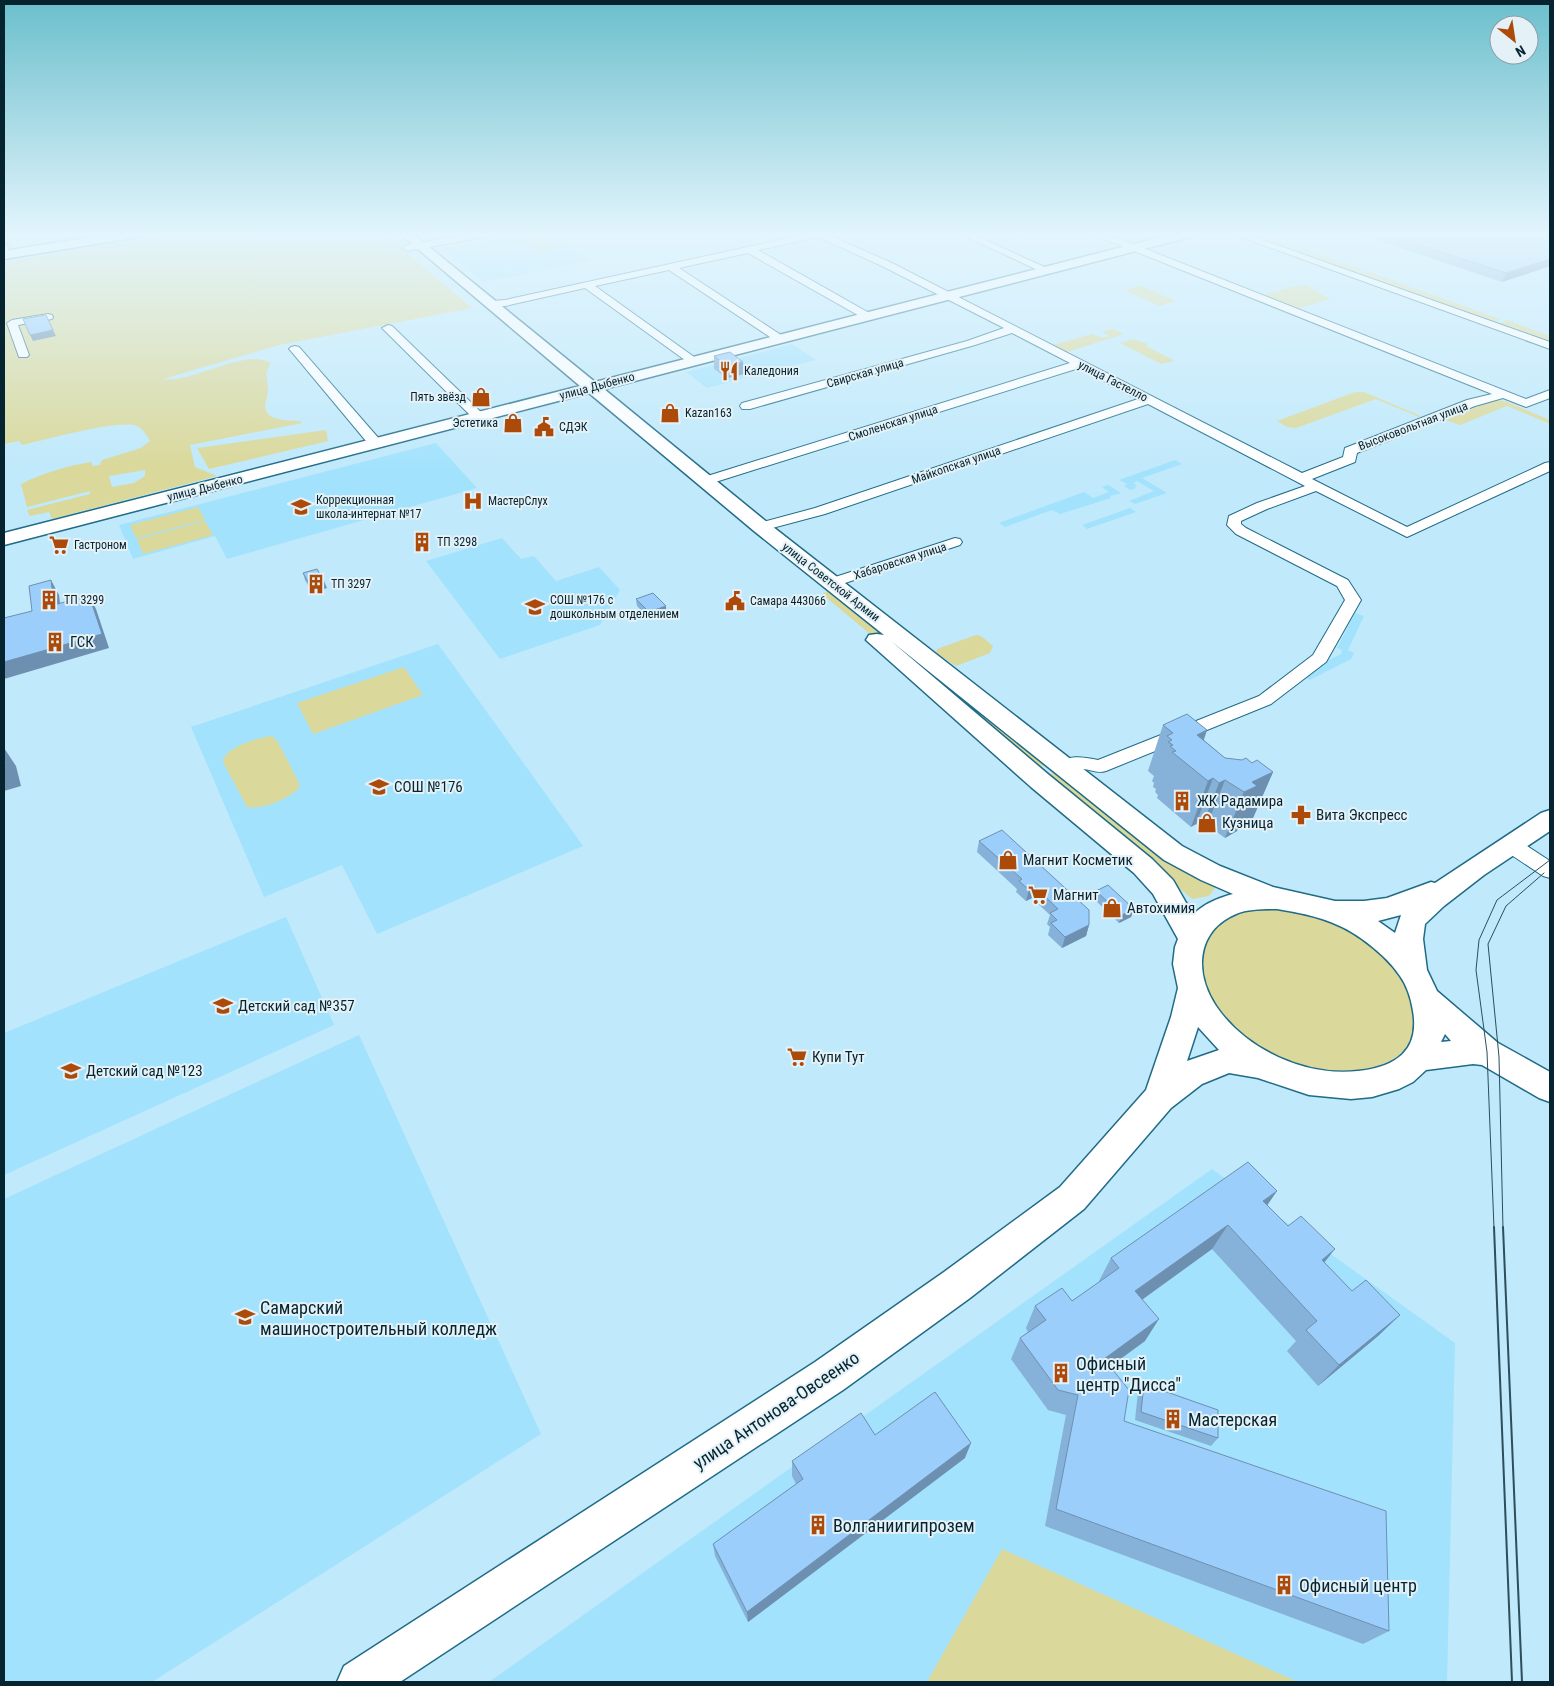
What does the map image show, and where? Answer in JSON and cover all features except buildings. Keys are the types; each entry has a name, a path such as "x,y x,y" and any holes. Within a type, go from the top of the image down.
{"main road":[{"name":"улица Советской Армии","path":"482,312 706,481 761,527 824,587"},
{"name":"улица Советской Армии","path":"500,312 586,389 938,679 1065,768 1173,853 1199,869 1277,899"},
{"name":"улица Дыбенко","path":"4,539 884,312"},
{"name":"улица Советской Армии","path":"938,679 1040,781 1142,866 1163,887 1192,939"},
{"path":"1550,819 1470,872 1421,908 1412,920 1408,951 1413,970 1428,1000 1470,1040 1487,1052 1550,1088"},
{"path":"1428,1000 1431,1031 1419,1058 1404,1072 1383,1081 1358,1086 1326,1085 1292,1077 1258,1061 1229,1041 1206,1016 1192,989 1187,975 1188,950 1200,926 1224,908 1240,902 1277,899 1353,912 1381,912 1404,905 1470,872"},
{"path":"1309,903 1339,913 1368,928 1393,948 1413,970"},
{"name":"улица Антонова-Овсеенко","path":"1160,1098 1186,1017 1192,989"},
{"path":"1419,1058 1473,1051 1487,1052"},
{"name":"улица Антонова-Овсеенко","path":"360,1682 829,1376 957,1285 1072,1198 1160,1098 1191,1074 1229,1060 1259,1065 1292,1077"}],"street":[{"path":"624,312 693,361"},
{"path":"739,312 780,339"},
{"path":"859,312 867,316"},
{"name":"улица Гастелло","path":"978,312 1407,532 1550,466"},
{"path":"1294,312 1526,403 1550,394"},
{"path":"1454,312 1550,346"},
{"path":"23,356 12,323 48,317"},
{"path":"388,328 479,417"},
{"name":"Свирская улица","path":"746,406 888,367 1013,329"},
{"path":"295,349 376,444"},
{"name":"Смоленская улица","path":"706,481 1080,364"},
{"name":"Высоковольтная улица","path":"1302,478 1350,459 1350,451 1471,403 1504,394"},
{"name":"Майкопская улица","path":"761,527 820,511 1149,399"},
{"path":"1065,768 1079,762 1099,767 1265,700 1320,658 1353,600 1343,583 1241,531 1234,525 1234,520 1262,506 1317,486"},
{"name":"Хабаровская улица","path":"824,587 955,542"},
{"path":"1512,845 1550,870"}],"shaded area":[{"path":"4,312 453,312 279,345 163,379 189,376 248,359 260,359 271,363 267,374 266,411 269,415 278,419 300,421 302,423 190,445 195,467 217,476 52,519 49,512 30,516 27,510 90,494 90,491 27,507 21,484 46,473 73,466 91,462 93,466 100,465 102,460 141,448 150,441 145,432 137,426 115,425 22,445 19,441 4,444","holes":["145,470 145,476 134,483 112,487 109,476"]},
{"path":"1461,312 1480,312 1500,319 1492,323"},
{"path":"1507,320 1550,336 1550,343 1498,324"},
{"path":"1112,329 1124,334 1067,352 1053,345 1092,334 1103,338 1110,336 1102,332"},
{"path":"1133,339 1148,344 1146,346 1175,361 1161,364 1120,343"},
{"path":"792,344 816,360 707,388 686,372"},
{"path":"1355,392 1364,392 1421,416 1419,417 1376,399 1296,428 1287,427 1277,421"},
{"path":"1496,400 1505,401 1550,420 1550,424 1507,406 1460,425 1446,420 1448,417"},
{"path":"326,430 328,441 209,469 197,448"},
{"name":"Коррекционная школа-интернат №17","path":"436,443 477,488 227,559 215,536 133,559 119,525"},
{"path":"1175,460 1182,464 1142,478 1167,493 1135,504 1129,501 1154,491 1137,481 1133,483 1137,485 1135,486 1136,488 1130,490 1124,486 1127,484 1119,480"},
{"path":"1108,485 1121,493 1060,514 1052,510 1005,527 999,523 1084,492 1093,498 1109,492 1102,487"},
{"path":"198,507 205,520 136,538 130,525"},
{"path":"1130,508 1136,512 1087,529 1082,525"},
{"path":"205,521 213,535 143,554 137,539"},
{"name":"СОШ №176 с дошкольным отделением","path":"502,538 521,559 534,556 556,581 599,567 620,590 600,625 500,659 426,561"},
{"path":"832,589 938,673 924,679 822,594"},
{"path":"1355,613 1364,616 1348,650 1354,653 1351,659 1310,680 1306,678 1298,682 1292,678 1341,654 1342,650 1337,648"},
{"path":"976,635 981,636 993,646 990,653 956,666 936,653 937,649"},
{"name":"СОШ №176","path":"438,644 583,846 377,934 342,865 264,897 191,727"},
{"path":"404,667 423,695 313,734 297,703"},
{"path":"946,682 1048,763 1035,770 934,687"},
{"path":"272,736 278,742 299,783 299,788 275,803 260,807 247,807 223,762 229,752 243,744"},
{"path":"1060,769 1216,887 1209,896 1192,899 1049,775"},
{"path":"1255,907 1289,907 1314,912 1375,945 1391,958 1407,983 1415,1012 1414,1027 1410,1040 1402,1052 1387,1062 1363,1070 1335,1073 1313,1071 1291,1065 1270,1056 1232,1029 1217,1012 1206,993 1200,975 1201,951 1210,932 1217,924 1230,915"},
{"path":"286,917 334,1025 4,1175 4,1033"},
{"name":"Самарский машиностроительный колледж","path":"359,1035 541,1434 152,1682 4,1682 4,1199"},
{"path":"1212,1169 1455,1343 1447,1682 489,1682"},
{"path":"1002,1549 1298,1682 927,1682"}],"tram line":[{"path":"1494,1228 1487,1052 1476,970 1479,940 1497,900 1550,860"},
{"path":"1503,1228 1499,1057 1488,944 1506,906 1544,873"},
{"path":"1494,1227 1512,1682"},
{"path":"1503,1227 1522,1682"}],"place":[{"name":"Каледония","path":"729,371"},
{"name":"Пять звёзд","path":"481,397"},
{"name":"Kazan163","path":"670,413"},
{"name":"Эстетика","path":"513,423"},
{"name":"СДЭК","path":"544,427"},
{"name":"МастерСлух","path":"473,501"},
{"name":"Коррекционная школа-интернат №17","path":"301,507"},
{"name":"ТП 3298","path":"422,542"},
{"name":"Гастроном","path":"59,545"},
{"name":"ТП 3297","path":"316,584"},
{"name":"ТП 3299","path":"49,600"},
{"name":"Самара 443066","path":"735,601"},
{"name":"СОШ №176 с дошкольным отделением","path":"535,607"},
{"name":"ГСК","path":"55,642"},
{"name":"СОШ №176","path":"379,787"},
{"name":"ЖК Радамира","path":"1182,801"},
{"name":"Вита Экспресс","path":"1301,815"},
{"name":"Кузница","path":"1207,823"},
{"name":"Магнит Косметик","path":"1008,860"},
{"name":"Магнит","path":"1038,895"},
{"name":"Автохимия","path":"1112,908"},
{"name":"Детский сад №357","path":"223,1006"},
{"name":"Купи Тут","path":"797,1057"},
{"name":"Детский сад №123","path":"71,1071"},
{"name":"Самарский машиностроительный колледж","path":"245,1317"},
{"name":"Офисный центр \"Дисса\"","path":"1061,1373"},
{"name":"Мастерская","path":"1173,1419"},
{"name":"Волганиигипрозем","path":"818,1525"},
{"name":"Офисный центр","path":"1284,1585"}]}
